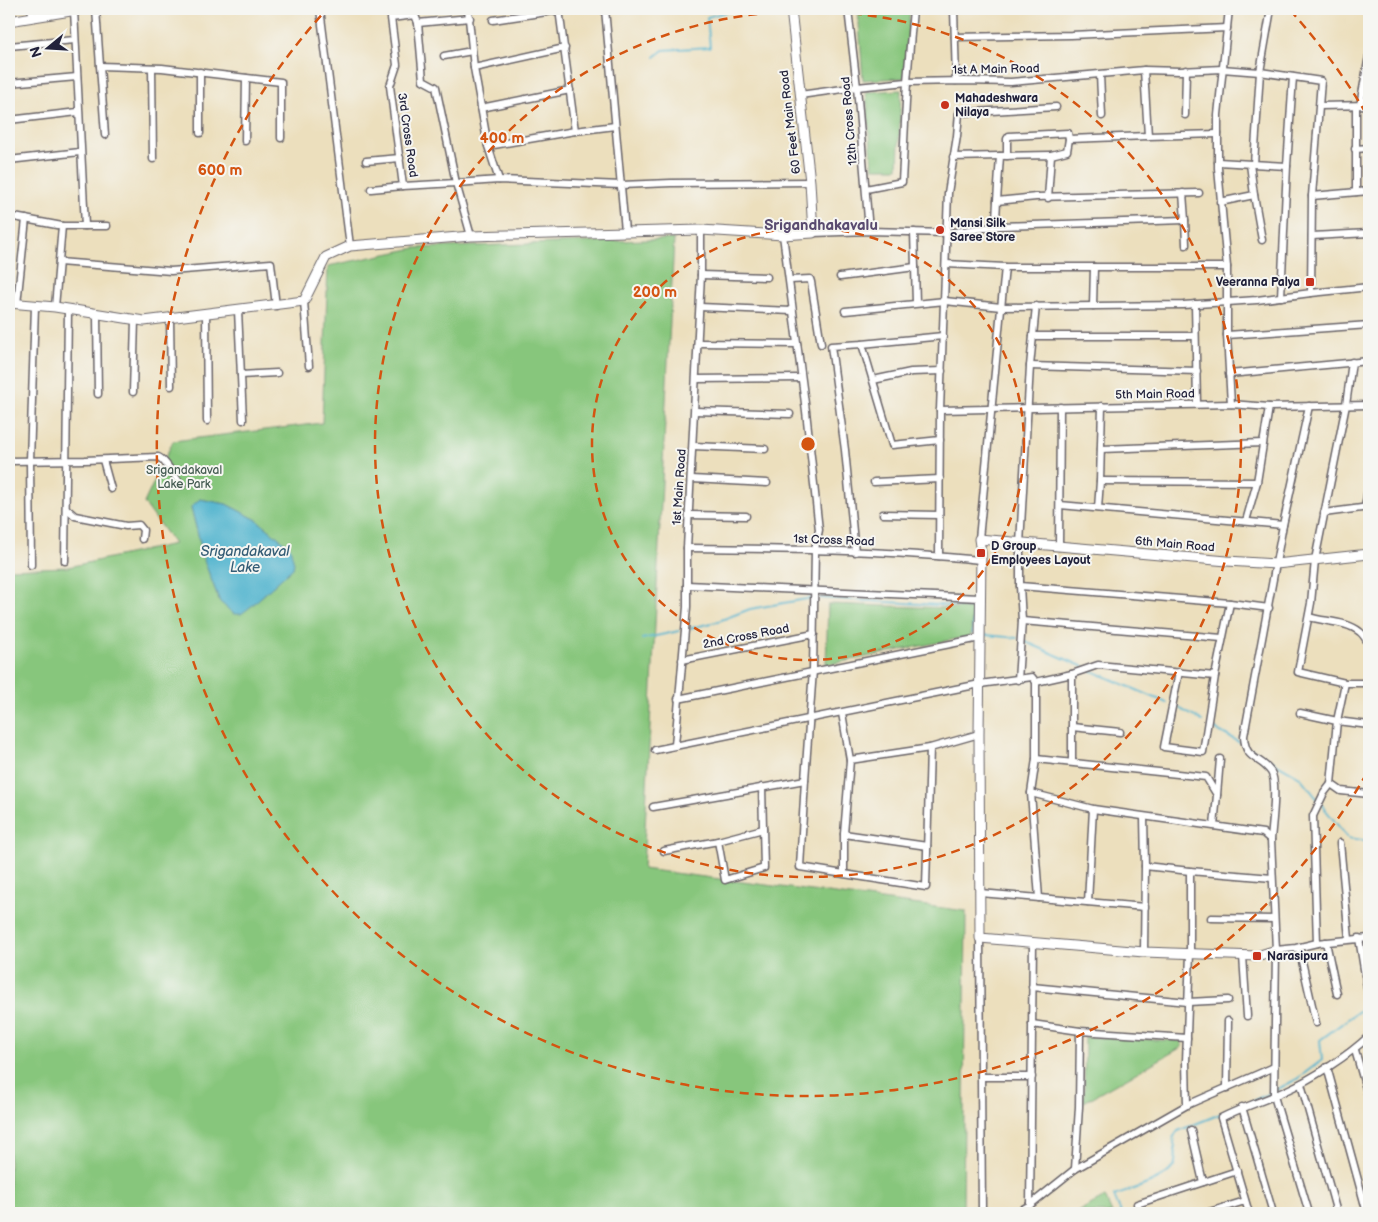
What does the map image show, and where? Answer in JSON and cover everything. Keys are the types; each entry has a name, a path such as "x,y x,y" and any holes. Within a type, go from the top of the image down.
{"street":[{"path":"9,21 32,13 83,9"},
{"path":"96,9 104,134"},
{"path":"320,9 350,246"},
{"path":"468,9 474,68 481,108 488,146 499,180"},
{"path":"492,20 560,9 575,131"},
{"path":"605,9 625,231"},
{"name":"60 Feet Main Road","path":"791,9 810,182 813,233"},
{"name":"12th Cross Road","path":"848,9 857,87 869,231"},
{"path":"866,189 902,182 913,9"},
{"path":"954,9 956,81"},
{"path":"1229,9 1222,69 1218,162 1227,267 1227,335 1231,404"},
{"path":"1262,240 1254,195 1252,164 1260,72 1271,9"},
{"path":"74,10 85,226"},
{"name":"3rd Cross Road","path":"415,15 418,23 423,80 436,87 456,184 404,186 400,158 390,86 397,65 391,18 415,15"},
{"path":"418,23 470,18"},
{"path":"955,38 1227,28"},
{"path":"9,46 75,40"},
{"path":"474,68 564,48"},
{"path":"444,56 472,51"},
{"path":"1356,192 1355,149 1358,105 1369,56"},
{"path":"100,66 200,72 281,82 281,138"},
{"path":"152,68 153,159"},
{"name":"1st A Main Road","path":"800,95 907,82 1011,82 1144,70 1222,69 1260,72 1321,81 1320,106"},
{"path":"1144,70 1148,136"},
{"path":"1185,115 1186,70"},
{"path":"200,72 200,134"},
{"path":"1100,75 1102,116"},
{"path":"9,83 77,77"},
{"path":"1281,298 1287,166 1294,77"},
{"path":"245,142 246,78"},
{"path":"481,108 570,90"},
{"path":"1311,293 1312,196 1320,106 1369,105"},
{"path":"939,556 940,410 948,193 959,113 1056,108"},
{"path":"9,120 78,112"},
{"path":"488,146 616,126"},
{"path":"953,156 1008,156 1051,154 1067,151 1068,133 1010,136 1007,139 1008,156"},
{"path":"1069,139 1218,134"},
{"path":"1355,149 1369,148"},
{"path":"9,160 80,152"},
{"path":"1048,198 1051,154"},
{"path":"999,226 996,220 1000,156"},
{"path":"366,162 400,158"},
{"path":"1218,162 1287,166"},
{"path":"470,236 456,184 499,180 621,185 751,181 810,182"},
{"path":"370,189 404,186"},
{"path":"1312,196 1369,191"},
{"path":"997,201 1199,192"},
{"path":"1183,193 1186,245"},
{"path":"1220,202 1254,195"},
{"path":"9,216 62,226 107,226"},
{"path":"26,219 13,304 54,307 144,321 304,301"},
{"path":"309,366 304,301 326,257 350,246 470,236 625,231 701,230 783,235 869,231 947,233 999,226 1184,220"},
{"path":"54,307 62,226"},
{"name":"1st Main Road","path":"675,745 687,607 687,548 697,379 701,230"},
{"path":"914,232 916,303"},
{"path":"1312,236 1369,232"},
{"path":"783,235 819,530 815,549 813,670 800,867 926,887 930,748"},
{"path":"59,262 170,271 271,263 276,306"},
{"path":"946,264 1005,267 1227,267"},
{"path":"840,277 915,267"},
{"path":"982,1213 979,734 980,539 1005,267"},
{"path":"1093,306 1094,267"},
{"path":"701,274 767,277"},
{"path":"790,280 805,278 811,282 821,344"},
{"path":"845,311 944,301 1001,307 1228,303 1369,287"},
{"path":"1195,304 1197,404"},
{"path":"31,565 30,460 35,306"},
{"path":"1018,680 1022,621 1020,544 1032,336 1036,306"},
{"path":"700,307 792,311"},
{"path":"65,561 68,310"},
{"path":"238,310 243,420"},
{"path":"206,314 207,421"},
{"path":"97,315 98,394"},
{"path":"170,318 172,386"},
{"path":"133,392 135,320"},
{"path":"1227,335 1369,325"},
{"path":"854,552 845,450 831,346 943,336"},
{"path":"1032,336 1195,336"},
{"path":"698,343 797,344"},
{"path":"862,344 892,445 940,440"},
{"path":"1229,374 1369,361"},
{"path":"1352,362 1346,405 1314,560 1309,617 1298,672 1345,682 1369,683"},
{"path":"1030,366 1197,371"},
{"path":"872,380 911,372 942,371"},
{"path":"241,375 277,373"},
{"path":"697,379 801,378"},
{"name":"5th Main Road","path":"940,410 1197,404 1269,407 1369,405"},
{"path":"1098,508 1102,406"},
{"path":"1308,1213 1274,1095 1276,950 1271,840 1274,782 1271,772 1251,757 1246,750 1244,736 1283,525 1310,406"},
{"path":"1059,547 1060,407"},
{"path":"1246,521 1257,482 1269,407"},
{"path":"695,411 790,414"},
{"path":"1101,449 1263,443"},
{"path":"693,446 766,449"},
{"path":"9,461 103,460 158,457 163,459 172,475 182,485"},
{"path":"103,460 111,490"},
{"path":"692,479 767,483"},
{"path":"874,482 940,479"},
{"path":"1100,481 1257,482"},
{"path":"1324,513 1367,507 1369,482"},
{"path":"1060,505 1283,525"},
{"path":"66,508 75,516 126,526 139,525 143,530 142,539"},
{"path":"883,514 939,516"},
{"path":"689,515 746,516"},
{"name":"6th Main Road","path":"980,539 1020,544 1276,564 1369,554"},
{"name":"1st Cross Road","path":"687,548 815,549 980,560"},
{"path":"687,585 814,589 980,598"},
{"path":"1020,586 1230,603 1269,608"},
{"path":"1179,672 1164,747 1203,752 1215,676 1230,603"},
{"path":"1309,617 1346,625 1360,632 1369,632"},
{"path":"1022,621 1222,638"},
{"path":"1360,632 1369,645"},
{"name":"2nd Cross Road","path":"682,660 814,634"},
{"path":"678,699 813,670 980,638"},
{"path":"1036,682 1072,674 1098,665 1215,676"},
{"path":"1072,674 1072,762"},
{"path":"655,750 980,684 1032,677 1036,682 1036,759 1030,793 1039,898"},
{"path":"1317,943 1313,816 1324,793 1331,784 1337,721 1345,682"},
{"path":"842,712 850,760 844,834 844,873"},
{"path":"1300,713 1337,721 1369,725"},
{"path":"1072,727 1120,732"},
{"path":"850,760 930,748 979,734"},
{"path":"1036,759 1206,777 1217,794"},
{"path":"1214,826 1220,759"},
{"path":"653,807 805,780"},
{"path":"1331,784 1341,791 1369,794"},
{"path":"718,841 725,880 764,868 762,787"},
{"path":"1030,793 1093,810 1263,833 1271,840"},
{"path":"1088,902 1093,810"},
{"path":"1144,817 1144,952"},
{"path":"664,851 718,841 763,829"},
{"path":"844,834 927,846"},
{"path":"1340,844 1349,939"},
{"path":"1145,866 1272,878"},
{"path":"1187,1105 1190,871"},
{"path":"980,893 1145,907"},
{"path":"1211,918 1274,918"},
{"path":"980,938 1144,952 1243,956 1257,956 1276,950 1299,948 1317,943 1369,938"},
{"path":"1359,938 1369,1000"},
{"path":"1326,942 1337,994"},
{"path":"1030,1205 1033,943"},
{"path":"1299,948 1316,1023"},
{"path":"1243,956 1247,1016"},
{"path":"1032,988 1188,1002 1228,1000"},
{"path":"1227,1088 1228,1021"},
{"path":"1032,1024 1080,1031 1187,1038"},
{"path":"1074,1169 1079,1107 1080,1031"},
{"path":"1249,1213 1221,1118 1242,1107 1301,1084 1355,1050 1369,1036"},
{"path":"1355,1050 1369,1099"},
{"path":"1327,1067 1367,1213"},
{"path":"1016,1213 1030,1205 1074,1169 1187,1105 1274,1069"},
{"path":"981,1077 1032,1077"},
{"path":"1301,1084 1337,1213"},
{"path":"1242,1107 1272,1213"},
{"path":"1191,1130 1203,1182"},
{"path":"1140,1213 1137,1204 1237,1171"},
{"path":"1206,1213 1246,1201"}],"green space":[{"path":"858,9 910,9 904,78 863,80"},
{"path":"901,90 898,168 873,168 866,92"},
{"name":"Srigandakaval Lake Park","path":"674,239 643,869 966,911 963,1213 9,1213 9,569 68,567 174,544 144,503 173,441 322,423 328,266 415,248","holes":["200,499 226,504 257,520 290,547 293,568 249,608 220,602 205,563 191,507"]},
{"path":"828,604 972,609 971,636 826,665"},
{"path":"1085,1037 1182,1041 1182,1047 1084,1102"},
{"path":"1105,1197 1112,1213 1075,1213"}],"water":[{"name":"Srigandakaval Lake","path":"200,499 226,504 257,520 290,547 294,563 293,568 241,614 234,614 220,602 205,563 191,507"}],"waterway":[{"path":"655,57 663,50 710,47 707,17 742,9"},
{"path":"691,628 716,622 750,609 812,598"},
{"path":"820,598 973,607 973,634"},
{"path":"642,639 679,631"},
{"path":"986,635 1017,638"},
{"path":"1026,642 1084,667"},
{"path":"1090,670 1167,703"},
{"path":"1179,708 1202,721"},
{"path":"1213,728 1239,742"},
{"path":"1251,749 1300,777 1318,800"},
{"path":"1321,804 1348,838 1369,841"},
{"path":"1276,1090 1297,1079 1322,1060 1320,1040 1363,1008 1369,1010"},
{"path":"1253,1101 1272,1092"},
{"path":"1121,1213 1114,1196 1159,1179 1172,1168 1176,1156 1173,1138 1178,1131 1235,1108"}],"place":[{"name":"Mahadeshwara Nilaya","path":"945,105"},
{"name":"Mansi Silk Saree Store","path":"940,230"},
{"name":"Veeranna Palya","path":"1310,282"},
{"name":"D Group Employees Layout","path":"981,553"},
{"name":"Narasipura","path":"1257,956"}],"district":[{"name":"Srigandhakavalu","path":"821,225"}]}
